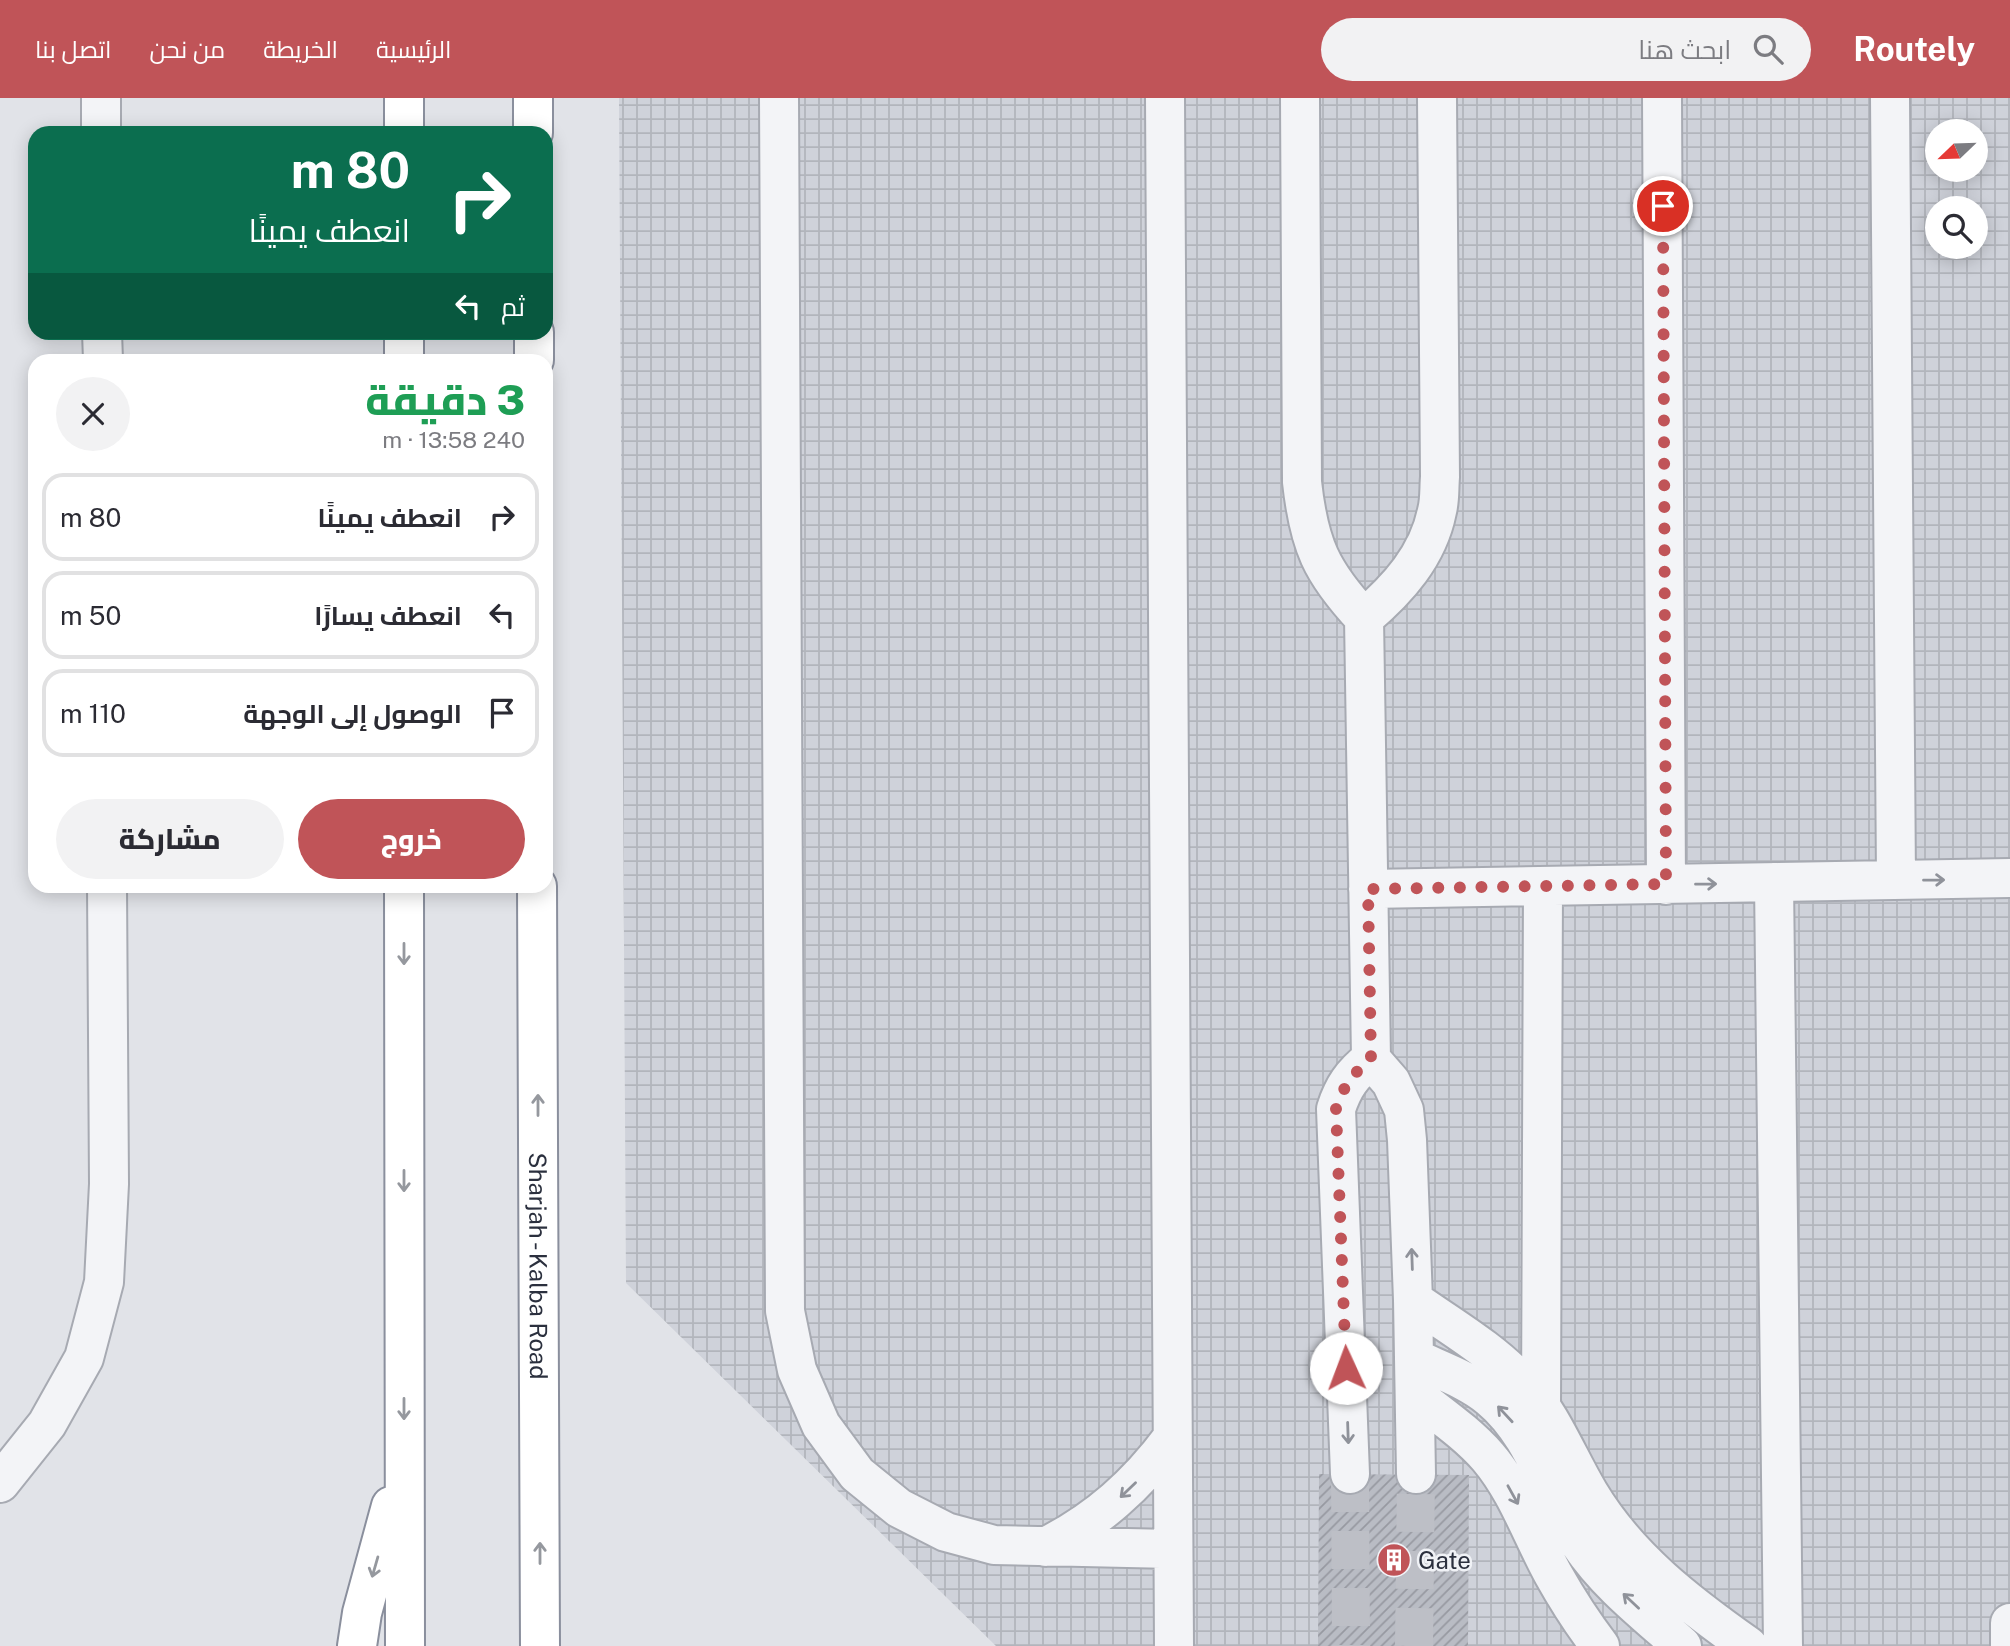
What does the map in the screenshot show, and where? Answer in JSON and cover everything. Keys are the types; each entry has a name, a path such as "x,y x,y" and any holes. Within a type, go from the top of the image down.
{"highway":[{"path":"404,98 404,126"},
{"path":"533,98 533,126"},
{"path":"404,893 405,1646"},
{"name":"Sharjah - Kalba Road","path":"537,893 540,1646"},
{"path":"357,1646 362,1613 404,1453"},
{"path":"540,1593 551,1646"}],"street":[{"path":"101,98 101,126"},
{"path":"779,98 785,1311 797,1370 821,1426 857,1474 899,1508 946,1532 995,1545 1172,1549"},
{"path":"1165,98 1174,1646"},
{"path":"1300,98 1302,482 1306,521 1319,558 1339,592 1364,618 1371,1059 1391,1082 1404,1110 1413,1300 1416,1474"},
{"path":"1364,618 1390,596 1411,571 1427,542 1438,510 1440,464 1437,98"},
{"path":"1662,98 1666,884"},
{"path":"1890,98 1896,880"},
{"path":"1368,889 2010,878"},
{"path":"1774,882 1783,1646"},
{"path":"1541,1407 1543,887"},
{"path":"0,1483 47,1424 84,1358 104,1282 109,1184 107,893"},
{"path":"1350,1474 1336,1109 1342,1089 1354,1072 1371,1059"},
{"path":"1413,1300 1507,1367 1541,1407 1590,1494 1633,1552 1690,1605 1748,1646"},
{"path":"1414,1358 1463,1381 1489,1397 1511,1419 1528,1444 1560,1512 1581,1545 1605,1576 1682,1646"},
{"path":"1415,1395 1465,1433 1490,1459 1509,1488 1553,1574 1584,1626 1600,1646"},
{"path":"1044,1548 1102,1513 1152,1465 1172,1438"},
{"path":"2010,1623 2010,1646"}],"shaded area":[{"path":"619,98 2010,98 2010,1646 996,1646 626,1283"}],"building":[{"name":"Gate","path":"1319,1474 1469,1475 1468,1646 1318,1646"}],"tunnel":[{"path":"1350,1474 1351,1646"},
{"path":"1414,1646 1416,1474"}],"place":[{"name":"Gate","path":"1394,1560"}],"route":[{"path":"1346,1368 1336,1109 1342,1089 1354,1072 1371,1059 1368,889 1666,884 1663,206"}]}
